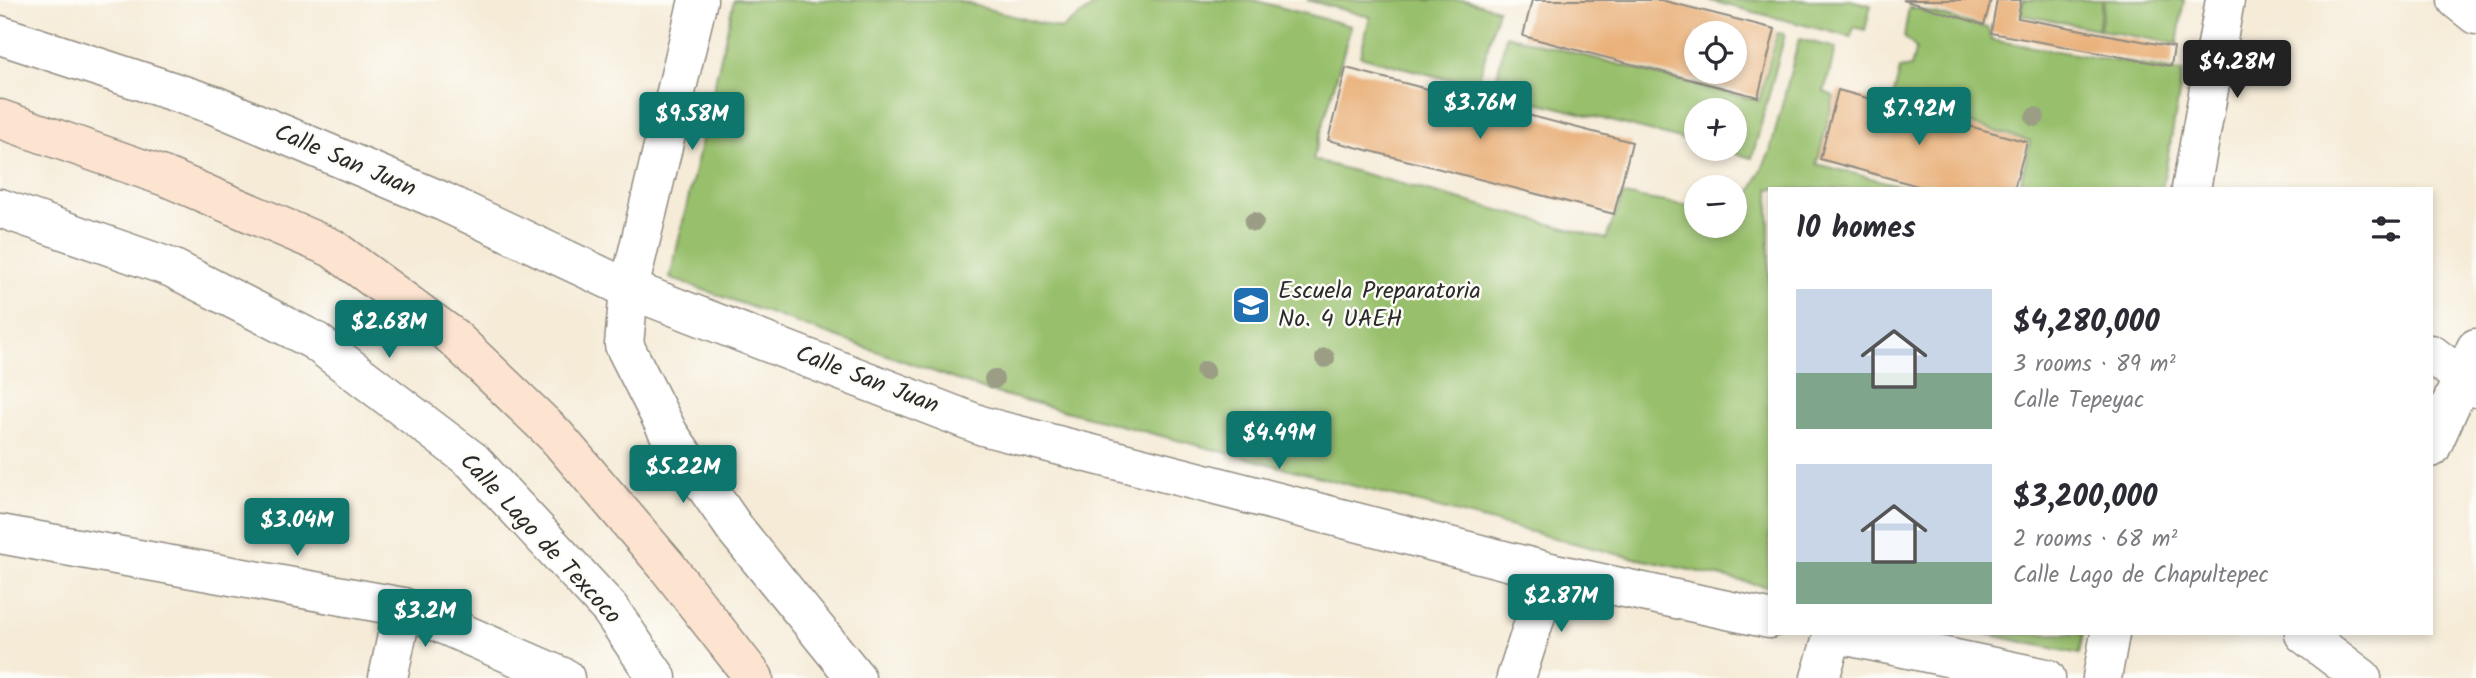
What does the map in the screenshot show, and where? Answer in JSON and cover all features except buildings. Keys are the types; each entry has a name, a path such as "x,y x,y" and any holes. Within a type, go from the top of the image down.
{"main road":[{"path":"0,119 166,177 332,248 453,337 556,436 666,565 754,678"}],"street":[{"path":"698,0 629,289 624,345 669,434 736,530 856,678"},
{"path":"2201,183 2225,0"},
{"path":"2456,0 2476,15"},
{"name":"Calle San Juan","path":"0,34 214,106 443,202 629,289 983,426 1550,572 1768,619"},
{"name":"Calle Lago de Texcoco","path":"0,208 172,268 315,341 473,461 610,608 657,678"},
{"path":"2433,355 2472,372 2433,444"},
{"path":"0,534 403,607 565,678"},
{"path":"1516,678 1550,572"},
{"path":"388,678 403,607"},
{"path":"1820,678 1835,635"},
{"path":"1840,635 2046,678"},
{"path":"2102,678 2110,635"}],"green space":[{"name":"Escuela Preparatoria No. 4 UAEH","path":"734,0 955,0 1061,29 1102,0 1253,0 1351,26 1313,160 1606,239 1623,195 1684,205 1684,238 1747,238 1747,195 1750,194 1770,152 1799,39 1836,48 1824,92 1834,96 1817,164 1905,187 1768,187 1768,587 1616,554 988,391 670,278"},
{"path":"1307,0 1464,0 1498,9 1477,87 1360,56 1370,17"},
{"path":"1707,0 1850,0 1871,5 1865,30 1854,27 1851,37"},
{"path":"2023,0 2103,0 2098,29 2021,15"},
{"path":"2105,0 2184,0 2177,44 2100,30"},
{"path":"1909,7 1988,28 1991,40 2183,72 2162,187 2019,187 2030,141 1892,102 1900,69 1911,67 1916,48 1904,37"},
{"path":"1777,33 1785,34 1752,158 1747,157 1747,98 1684,98 1684,140 1494,91 1506,35 1684,81 1684,84 1694,84 1759,101"},
{"path":"1991,635 2083,635 2079,654"}],"place":[{"name":"Escuela Preparatoria No. 4 UAEH","path":"1251,305"}]}
